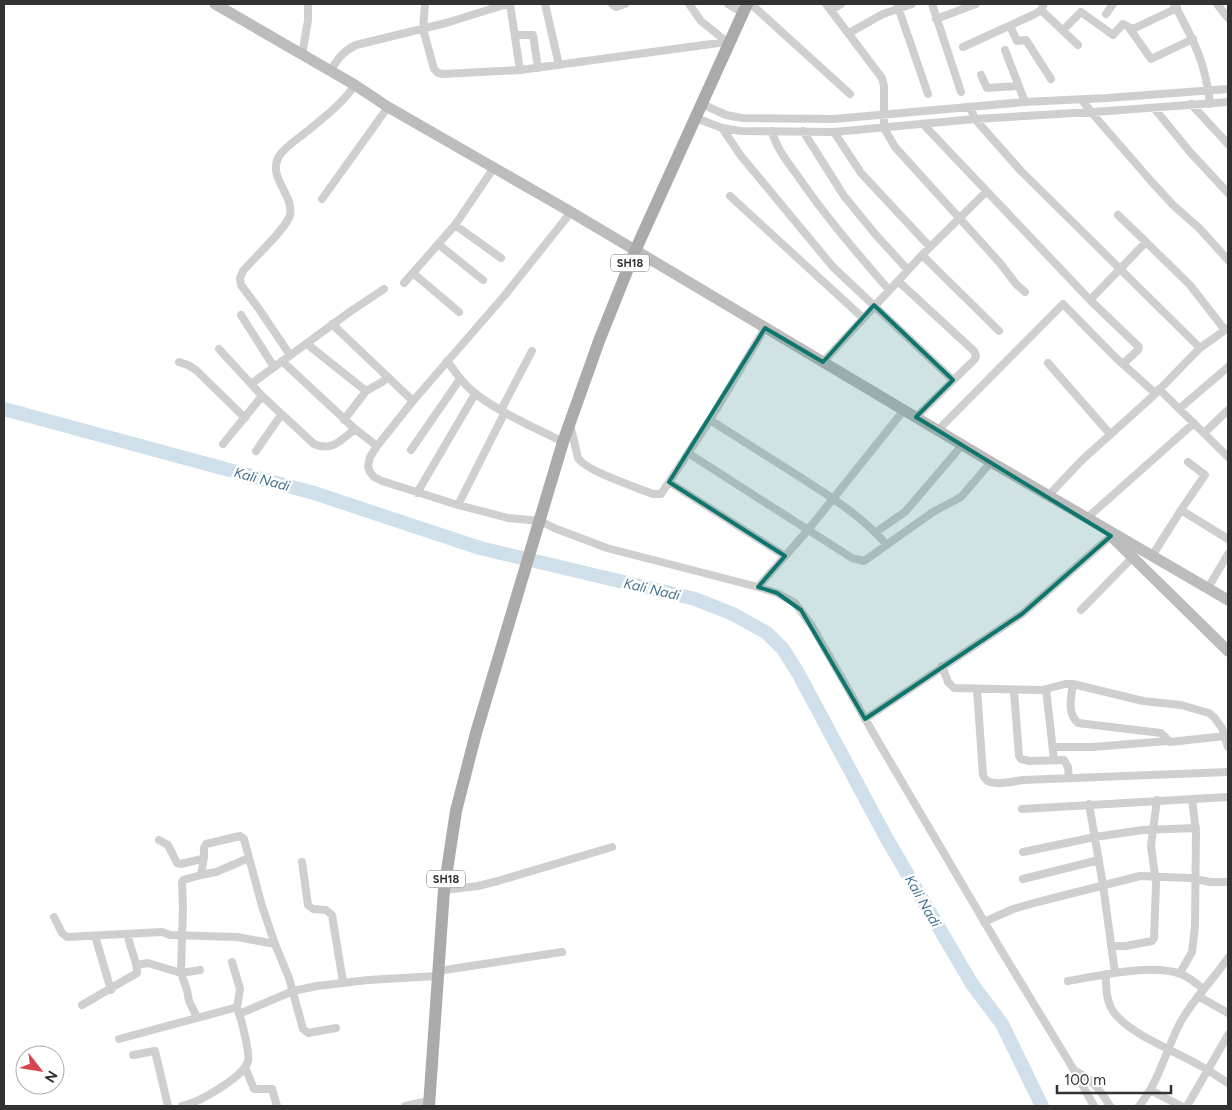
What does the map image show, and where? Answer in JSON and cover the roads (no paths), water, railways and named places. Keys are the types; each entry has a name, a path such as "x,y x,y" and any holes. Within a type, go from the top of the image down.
{"main road":[{"name":"SH18","path":"429,1104 444,890 456,811 476,733 500,658 563,442 599,341 635,251 728,43 747,7"}],"street":[{"path":"215,4 493,169 571,212 1087,518 1106,532 1228,652"},
{"path":"302,55 308,20 308,4"},
{"path":"425,4 423,29 434,69 438,73 443,74 520,70 728,43"},
{"path":"330,71 341,54 356,45 423,29 508,4 520,70"},
{"path":"545,4 559,65"},
{"path":"612,4 616,7 625,4"},
{"path":"688,4 701,21 728,43"},
{"path":"728,4 747,7 850,94"},
{"path":"841,4 829,7 882,78 884,86 884,128 895,147 1025,292"},
{"path":"849,33 869,21 912,4"},
{"path":"932,4 960,92"},
{"path":"936,19 976,4"},
{"path":"1063,30 1083,9 1078,4"},
{"path":"1106,14 1113,4"},
{"path":"1218,4 1228,18"},
{"path":"1130,29 1175,6 1200,54 1208,85 1210,104"},
{"path":"963,47 1010,26 1043,7 1078,46"},
{"path":"898,8 928,94"},
{"path":"1081,12 1112,35 1123,24 1130,29 1151,59 1193,39"},
{"path":"1010,26 1017,41 1026,40 1051,79"},
{"path":"515,35 533,35 538,68"},
{"path":"1005,50 1025,102"},
{"path":"982,75 987,88 1021,90"},
{"path":"702,104 726,115 742,118 834,119 1025,102 1082,100 1208,85 1228,89"},
{"path":"290,355 260,309 241,285 240,278 243,271 289,217 290,209 278,179 276,167 279,157 287,147 341,104 355,86"},
{"path":"1082,100 1167,199 1199,228 1228,260"},
{"path":"696,118 722,128 741,131 834,132 976,118 1228,102"},
{"path":"1191,104 1228,144"},
{"path":"322,199 388,107"},
{"path":"970,107 976,118 1021,171 1200,348"},
{"path":"1154,108 1190,152 1228,193"},
{"path":"923,124 1090,300 1139,347 1123,364"},
{"path":"722,128 740,156 833,267 954,380"},
{"path":"772,131 779,150 812,197 847,242 889,290"},
{"path":"803,131 844,196 908,270"},
{"path":"834,132 861,173 930,247"},
{"path":"404,283 454,225 493,169"},
{"path":"823,362 874,305 986,192"},
{"path":"730,196 863,318"},
{"path":"571,212 505,295 413,401 377,446 370,456 368,466 370,472 374,477 382,481 417,493 539,526 554,528 608,548 758,587 777,593 795,603 801,610 1094,1106"},
{"path":"1049,495 1082,460 1157,391 1200,348 1227,329 1190,285 1118,215"},
{"path":"454,225 501,258"},
{"path":"1090,300 1146,242"},
{"path":"438,244 483,280"},
{"path":"922,256 999,331"},
{"path":"414,273 459,312"},
{"path":"898,281 976,353 975,359 916,417"},
{"path":"251,384 332,324 384,289"},
{"path":"938,430 1063,304 1123,364 1179,409 1228,456"},
{"path":"241,316 274,367"},
{"path":"332,324 413,401"},
{"path":"570,422 578,458 586,467 657,495 661,494 710,420 765,328"},
{"path":"307,344 366,391"},
{"path":"219,349 262,396 306,439 322,448 330,447 357,432"},
{"path":"458,505 532,352"},
{"path":"282,361 357,432 377,446"},
{"path":"447,361 460,379 475,394 503,411 563,442"},
{"path":"179,362 196,370 244,418"},
{"path":"1048,363 1110,434"},
{"path":"1179,409 1228,367"},
{"path":"344,420 366,391 382,382 388,376"},
{"path":"411,450 460,379"},
{"path":"417,493 475,394"},
{"path":"223,444 262,396"},
{"path":"758,587 808,530 904,410"},
{"path":"1204,433 1228,410"},
{"path":"256,451 281,415"},
{"path":"710,420 833,499 876,532 887,545"},
{"path":"1087,518 1194,423"},
{"path":"876,532 905,512 963,444"},
{"path":"688,453 858,561 868,559 934,512 961,497 991,462"},
{"path":"1152,556 1206,475 1188,462"},
{"path":"669,482 785,556"},
{"path":"1181,510 1228,540"},
{"path":"1106,532 1228,600"},
{"path":"865,719 1022,614 1106,532"},
{"path":"1208,588 1228,554"},
{"path":"1081,610 1132,558"},
{"path":"942,666 952,686 959,688 1014,691 1046,689 1073,684 1117,696 1199,709 1214,717 1225,730 1228,747"},
{"path":"1073,684 1071,710 1072,717 1078,723 1161,733 1164,734 1168,741"},
{"path":"977,689 983,775 986,782 1228,772"},
{"path":"1046,689 1054,760"},
{"path":"1014,691 1019,756 1021,759 1029,761 1064,760 1067,763 1069,778"},
{"path":"1053,747 1092,747 1191,741 1225,730"},
{"path":"1022,809 1228,797"},
{"path":"1180,974 1190,958 1193,946 1196,828 1192,799"},
{"path":"1111,946 1126,946 1152,941 1155,932 1156,876 1151,846 1157,800"},
{"path":"1089,804 1103,885 1115,974"},
{"path":"1023,852 1095,837 1153,829 1196,828"},
{"path":"201,875 206,844 240,836 244,839 274,944 293,991 304,1032 336,1028"},
{"path":"159,840 168,845 179,864 204,857"},
{"path":"444,890 478,886 612,848"},
{"path":"198,1018 189,1001 181,973 182,882 224,869 250,858"},
{"path":"1023,879 1099,860"},
{"path":"302,862 308,905 313,909 326,910 332,915 343,982"},
{"path":"984,922 1013,909 1140,876 1228,882"},
{"path":"54,917 62,933 67,937 162,932 182,936 237,937 274,944"},
{"path":"82,1006 137,973 137,965 130,947 128,934"},
{"path":"95,936 111,990"},
{"path":"119,1039 198,1018 238,1011 293,991 343,982 438,974 562,952"},
{"path":"1139,1106 1150,1090 1181,1022 1203,989 1228,958"},
{"path":"182,1106 201,1100 222,1086 245,1067 248,1060 238,1011 240,989 232,962"},
{"path":"137,965 148,963 181,973 200,970"},
{"path":"1068,980 1156,970 1180,974 1193,980 1203,989"},
{"path":"1106,975 1108,1000 1116,1015 1130,1027 1228,1083"},
{"path":"1198,996 1228,1013"},
{"path":"1187,1106 1228,1035"},
{"path":"133,1055 155,1051 168,1106"},
{"path":"245,1067 256,1090 272,1089 277,1106"},
{"path":"1074,1070 1089,1078 1110,1106"},
{"path":"1150,1090 1181,1106"},
{"path":"405,1106 429,1104"}],"waterway":[{"name":"Kali Nadi","path":"4,409 314,493 480,548 695,599 733,614 767,633 783,649 798,673 887,839 972,984 1002,1024 1042,1106"}]}
